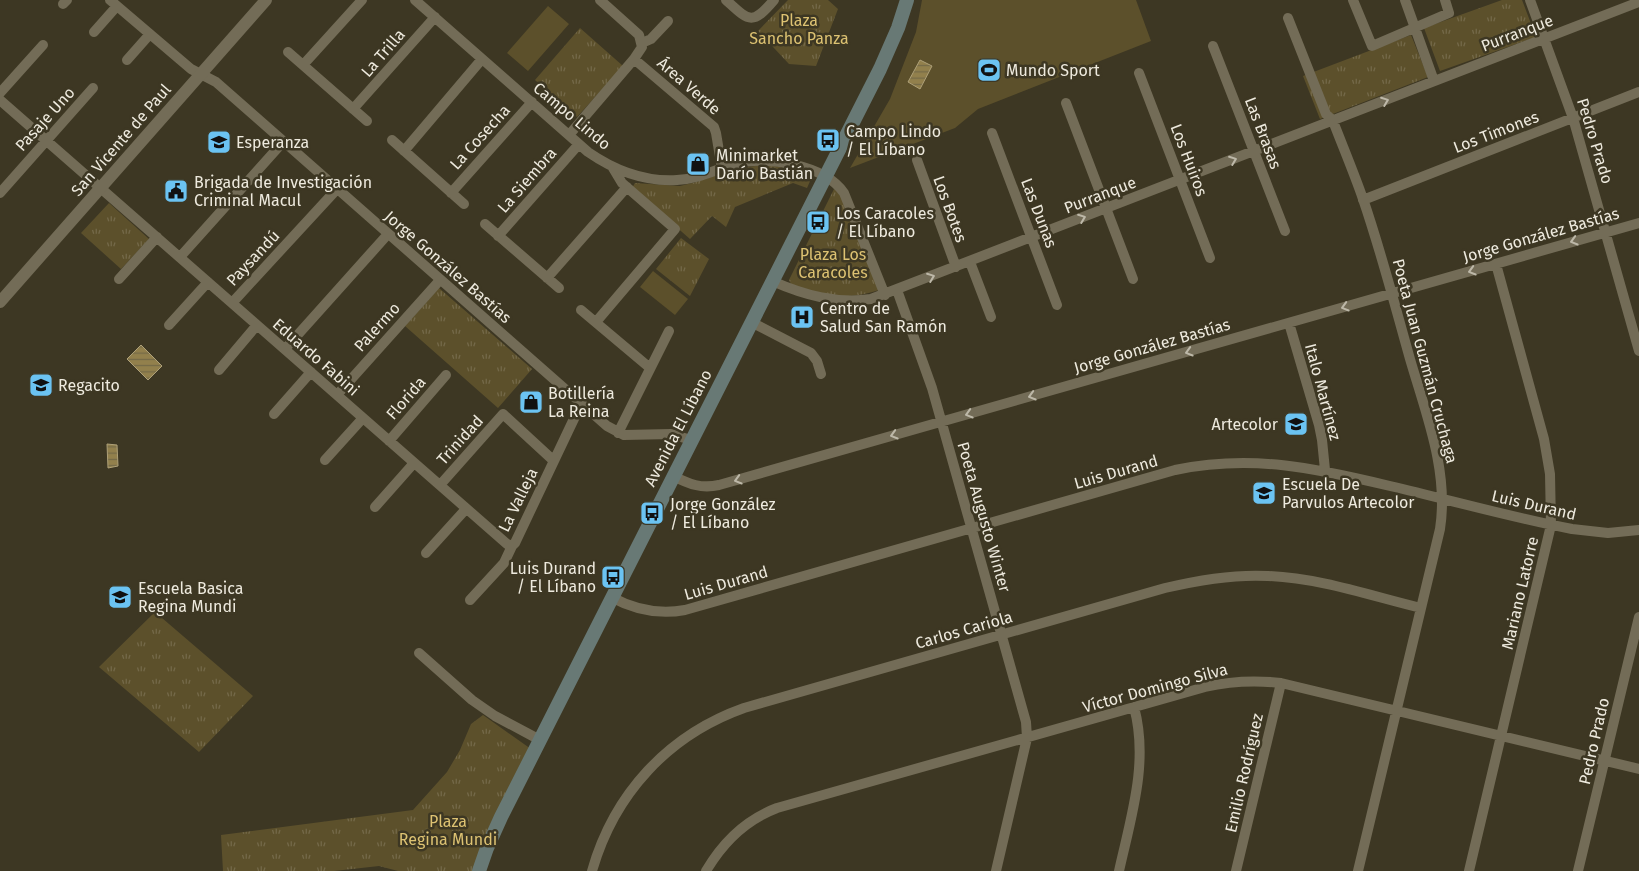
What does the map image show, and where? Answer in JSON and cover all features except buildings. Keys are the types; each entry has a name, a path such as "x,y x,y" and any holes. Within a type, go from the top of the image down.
{"main road":[{"name":"Avenida El Líbano","path":"479,871 501,816 890,48 907,0"}],"street":[{"name":"San Vicente de Paul","path":"0,300 266,0"},
{"path":"303,65 362,0"},
{"name":"Campo Lindo","path":"417,0 579,144 613,168 644,178 674,180 701,177 746,162 767,161 793,165 825,176"},
{"path":"569,135 634,59 640,51 642,43 636,32 600,0"},
{"path":"726,0 742,14 753,18 763,13 774,0"},
{"path":"1353,0 1372,46 1449,12 1445,0"},
{"path":"1405,0 1434,81"},
{"name":"Pedro Prado","path":"1530,0 1573,118 1639,351"},
{"name":"Purranque","path":"772,281 804,294 833,300 859,301 885,295 1639,2"},
{"name":"Jorge González Bastías","path":"114,3 191,69 216,82 607,426 618,433"},
{"path":"94,32 114,3"},
{"name":"La Trilla","path":"353,109 435,17"},
{"name":"Poeta Juan Guzmán Cruchaga","path":"1288,18 1326,114 1333,121 1363,200 1434,443 1443,498 1440,529 1358,871"},
{"path":"642,43 651,39 668,21"},
{"path":"127,60 150,34"},
{"path":"0,93 43,45"},
{"name":"Las Brasas","path":"1213,46 1285,231"},
{"path":"288,52 367,121"},
{"path":"404,151 482,59"},
{"name":"Área Verde","path":"634,59 714,127 722,169"},
{"name":"Los Huiros","path":"1139,73 1210,258"},
{"name":"Pasaje Uno","path":"0,193 93,88"},
{"name":"Los Timones","path":"1363,200 1639,92"},
{"name":"Eduardo Fabini","path":"0,100 466,509 508,545 512,546"},
{"name":"La Cosecha","path":"451,192 532,102"},
{"path":"1066,103 1133,279"},
{"name":"Las Dunas","path":"992,133 1057,305"},
{"name":"La Cosecha","path":"392,140 464,204"},
{"path":"180,257 283,142"},
{"name":"La Siembra","path":"498,236 579,144"},
{"name":"Los Botes","path":"916,160 956,267"},
{"path":"596,322 675,229 627,187 618,178 613,168"},
{"path":"825,176 836,183 844,193 885,295"},
{"path":"547,278 627,187"},
{"name":"Paysandú","path":"232,304 337,189"},
{"name":"Jorge González Bastías","path":"673,476 695,486 711,487 1639,223"},
{"name":"La Siembra","path":"485,224 559,288"},
{"path":"285,349 388,234"},
{"path":"119,279 157,237"},
{"name":"Los Botes","path":"970,262 992,317"},
{"name":"Mariano Latorre","path":"1469,871 1551,525 1550,474 1544,439 1496,264"},
{"name":"Palermo","path":"337,395 440,280"},
{"name":"Paysandú","path":"169,326 208,282"},
{"name":"Poeta Augusto Winter","path":"897,290 921,354 1003,634 1026,722 1027,738 996,871"},
{"path":"581,310 650,368"},
{"path":"751,322 811,353 816,360 821,374"},
{"name":"Italo Martínez","path":"1289,323 1319,425 1325,470"},
{"path":"219,370 257,325"},
{"path":"669,332 618,433 630,435 671,434 691,440"},
{"path":"274,414 311,372"},
{"name":"Florida","path":"389,441 446,375"},
{"name":"La Valleja","path":"470,600 504,563 582,404"},
{"name":"Trinidad","path":"440,486 503,414 554,461"},
{"path":"325,460 363,418"},
{"path":"375,506 414,463"},
{"name":"Luis Durand","path":"611,597 624,604 646,611 667,613 685,610 1175,470 1224,463 1301,466 1325,470 1551,525 1590,532 1639,530"},
{"path":"426,553 466,509"},
{"name":"Carlos Cariola","path":"592,871 608,825 628,796 664,754 702,726 744,708 1165,588 1209,579 1231,576 1267,576 1301,579 1421,608"},
{"name":"Pedro Prado","path":"1578,871 1639,617"},
{"path":"418,653 472,700 495,716 540,740"},
{"name":"Víctor Domingo Silva","path":"706,871 720,850 737,832 766,812 1134,707 1219,684 1248,680 1281,683 1639,769"},
{"name":"Emilio Rodríguez","path":"1236,871 1281,683"},
{"path":"1118,871 1139,777 1140,740 1134,707"}],"green space":[{"name":"Plaza Sancho Panza","path":"788,0 828,0 838,9 816,66 789,64 758,31"},
{"name":"Mundo Sport","path":"922,0 1136,0 1151,41 978,109 955,128 850,168 890,99 916,32"},
{"path":"1502,0 1522,0 1536,37 1440,71 1424,28"},
{"path":"548,6 569,24 528,71 507,53"},
{"path":"580,28 623,66 577,117 535,80"},
{"path":"1411,35 1428,77 1320,119 1303,76"},
{"path":"762,165 795,170 811,179 807,188 793,183 735,207 726,227 712,216 690,239 632,188 635,183 680,186 734,169"},
{"name":"Plaza Los Caracoles","path":"834,189 841,193 879,290 856,295 835,296 791,284 789,280"},
{"path":"109,203 149,239 121,269 81,233"},
{"path":"681,238 709,259 690,296 656,269"},
{"path":"653,271 688,299 675,315 640,287"},
{"path":"439,288 532,369 498,408 405,326"},
{"path":"155,612 253,696 199,752 99,667"},
{"name":"Plaza Regina Mundi","path":"483,715 531,749 474,871 398,871 379,866 334,871 223,871 221,835 413,810 447,772 460,750 471,724"}],"shaded area":[{"path":"920,60 932,66 920,89 908,82"},
{"path":"141,345 162,366 148,380 127,359"},
{"path":"107,444 117,445 118,466 108,468"}],"place":[{"name":"Mundo Sport","path":"989,70"},
{"name":"Campo Lindo / El Líbano","path":"828,140"},
{"name":"Esperanza","path":"219,142"},
{"name":"Minimarket Darío Bastián","path":"698,164"},
{"name":"Brigada de Investigación Criminal Macul","path":"176,191"},
{"name":"Los Caracoles / El Líbano","path":"818,222"},
{"name":"Centro de Salud San Ramón","path":"802,317"},
{"name":"Regacito","path":"41,385"},
{"name":"Botillería La Reina","path":"531,402"},
{"name":"Artecolor","path":"1296,424"},
{"name":"Escuela De Parvulos Artecolor","path":"1264,493"},
{"name":"Jorge González / El Líbano","path":"652,513"},
{"name":"Luis Durand / El Líbano","path":"613,577"},
{"name":"Escuela Basica Regina Mundi","path":"120,597"}]}
